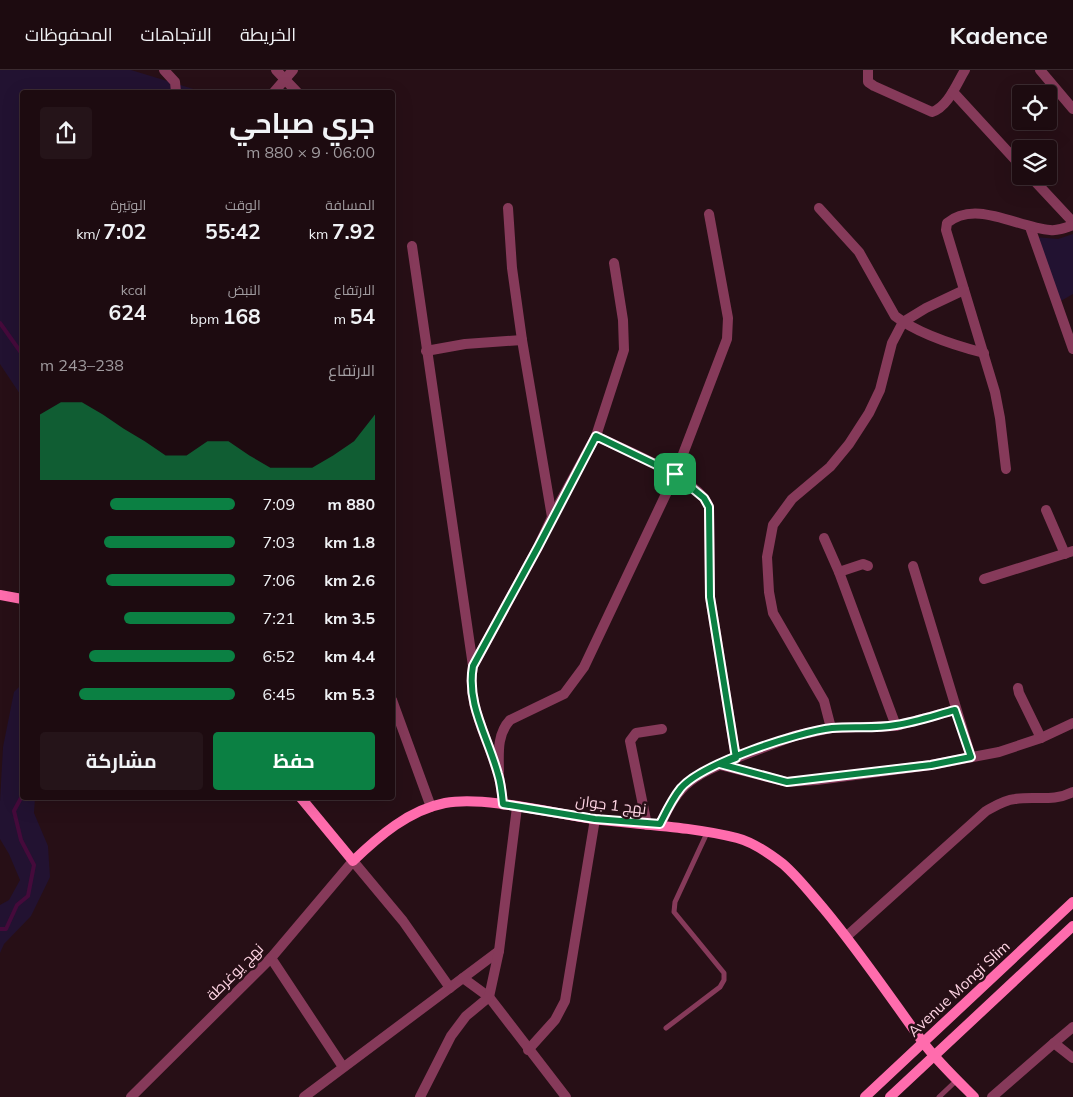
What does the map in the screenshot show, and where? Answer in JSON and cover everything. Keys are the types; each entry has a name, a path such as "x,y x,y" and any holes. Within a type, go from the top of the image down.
{"street":[{"path":"164,70 174,82 176,90"},
{"path":"276,70 284,81 295,90"},
{"path":"276,90 293,70"},
{"path":"868,70 868,82 928,111 936,111 953,92 964,70"},
{"path":"1040,70 1073,109"},
{"path":"953,92 1012,156"},
{"path":"1006,469 1000,418 984,353 946,230 948,223 954,218 984,214 1030,227 1051,230 1073,224 1038,185"},
{"path":"508,208 512,268 522,340 552,517"},
{"path":"819,208 859,252 889,308 903,322 967,349 984,353"},
{"path":"503,804 498,753 502,730 510,720 556,700 572,687 584,667 675,474 727,338 728,318 709,214"},
{"path":"1030,227 1070,331 1073,349"},
{"path":"412,246 473,666"},
{"path":"499,775 472,700 470,681 473,666 596,436 624,350 623,320 614,263"},
{"path":"831,728 824,701 773,613 769,592 767,557 772,525 792,499 830,467 849,444 869,414 880,390 892,343 903,322 926,308 964,290"},
{"path":"426,351 465,344 522,340"},
{"path":"596,436 675,474 704,498 709,507 710,597 736,758"},
{"path":"984,579 1069,553 1046,510"},
{"path":"824,538 839,572 896,726"},
{"path":"839,572 863,564 868,566"},
{"path":"913,566 955,710 971,757"},
{"path":"0,595 20,598"},
{"path":"1018,688 1041,738"},
{"path":"395,708 431,807"},
{"path":"660,824 666,810 682,788 700,773 720,764 794,736 831,728 896,726 955,710"},
{"path":"720,764 787,782 931,765 999,752 1041,738 1073,723"},
{"path":"648,825 630,741 636,733 662,729"},
{"path":"847,936 998,803 1014,798 1050,799 1064,797 1073,792"},
{"path":"303,800 403,921 450,988"},
{"name":"نهج 1 جوان","path":"353,861 375,839 401,821 431,807 461,802 503,804 517,808 595,819 648,825 660,824 707,834 738,838 758,848 783,865 847,936 924,1043 974,1097"},
{"path":"420,1097 451,1036 466,1016 489,997 499,950 517,808"},
{"path":"528,1050 555,1020 565,1002 595,819"},
{"name":"نهج يوغرطة","path":"132,1097 271,958 353,861"},
{"name":"Avenue Mongi Slim","path":"865,1097 1073,902"},
{"path":"890,1097 1073,926"},
{"path":"304,1097 499,950"},
{"path":"271,958 343,1067"},
{"path":"463,978 489,997 566,1097"},
{"path":"992,1097 1073,1027"},
{"path":"1054,1042 1073,1058"}],"lane":[{"path":"666,1028 720,987 724,980 724,973 674,912 675,902 707,834"},
{"path":"939,1097 958,1080"}],"shaded area":[{"path":"0,70 131,70 197,90 20,90 20,394 0,364"},
{"path":"1073,234 1073,294 1059,302 1035,237 1058,239"},
{"path":"20,686 20,800 35,800 34,813 48,846 50,877 31,916 4,944 0,953 0,905 9,900 20,880 9,854 0,839 3,747 14,692"}],"waterway":[{"path":"0,323 20,351"},
{"path":"0,929 6,929 17,905 28,896 34,865 21,840 14,811 20,800"}],"route":[{"path":"675,474 596,436 473,666 470,681 472,700 499,775 503,804 517,808 595,819 648,825 660,824 666,810 682,788 700,773 720,764 736,758 794,736 831,728 896,726 955,710 971,757 931,765 817,780 787,782 720,764 736,758 710,597 709,507 704,498 675,474"}]}
